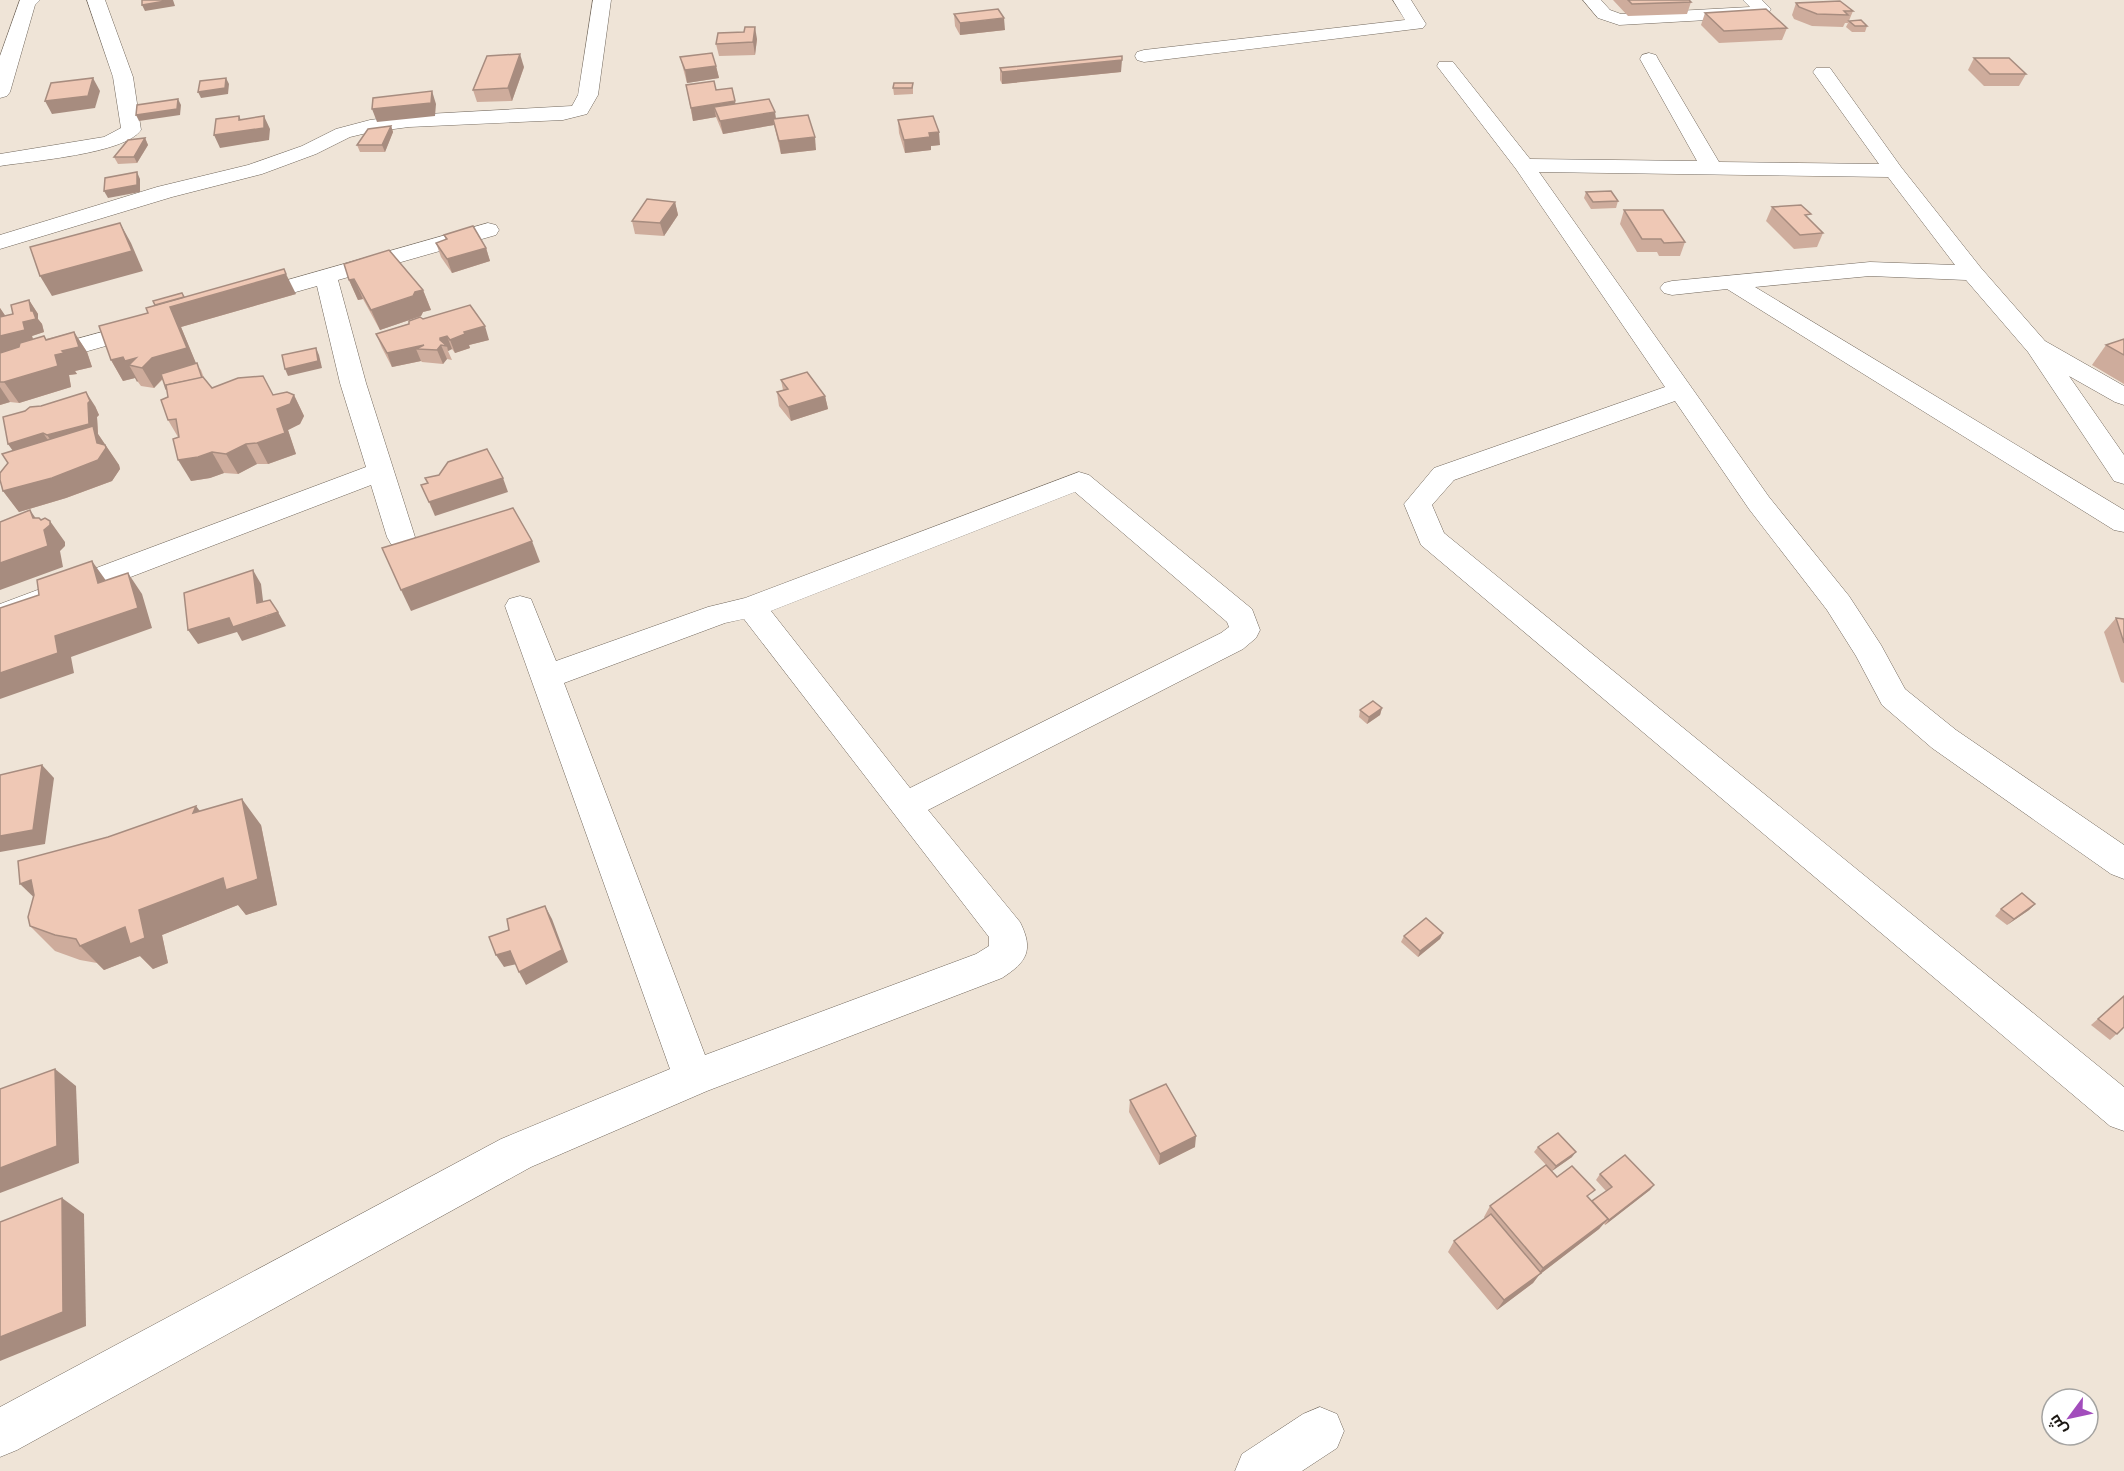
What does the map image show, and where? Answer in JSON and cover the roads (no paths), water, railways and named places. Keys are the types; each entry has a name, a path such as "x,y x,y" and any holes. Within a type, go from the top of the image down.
{"street":[{"path":"0,92 27,2 31,0"},
{"path":"0,160 110,142 131,130 123,77 96,0"},
{"path":"0,242 165,192 255,170 309,150 343,133 370,126 410,121 563,114 580,110 588,94 602,0"},
{"path":"1144,56 1418,24 1402,0"},
{"path":"1592,0 1604,14 1619,20 1760,12 1762,9 1752,0"},
{"path":"1649,59 1711,167"},
{"path":"1446,66 1524,165 1759,503 1838,603 1870,653 1893,697 1944,739 2124,864"},
{"path":"1823,72 1894,171 1973,273 2036,346 2124,475"},
{"path":"1524,165 1894,171"},
{"path":"225,305 488,230"},
{"path":"1672,288 1870,269 1973,273"},
{"path":"326,277 353,383 401,537"},
{"path":"1731,282 2124,524"},
{"path":"0,368 169,321"},
{"path":"2036,346 2124,397"},
{"path":"1679,390 1444,474 1418,504 1431,538 2124,1112"},
{"path":"0,616 381,471"},
{"path":"547,677 719,614 751,607 1079,482 1241,617 1245,630 1232,641 904,806"},
{"path":"520,606 693,1078"},
{"path":"0,1433 516,1154 693,1078 989,966 1008,954 1007,933 904,806 751,607"},
{"path":"1259,1471 1320,1431"}]}
